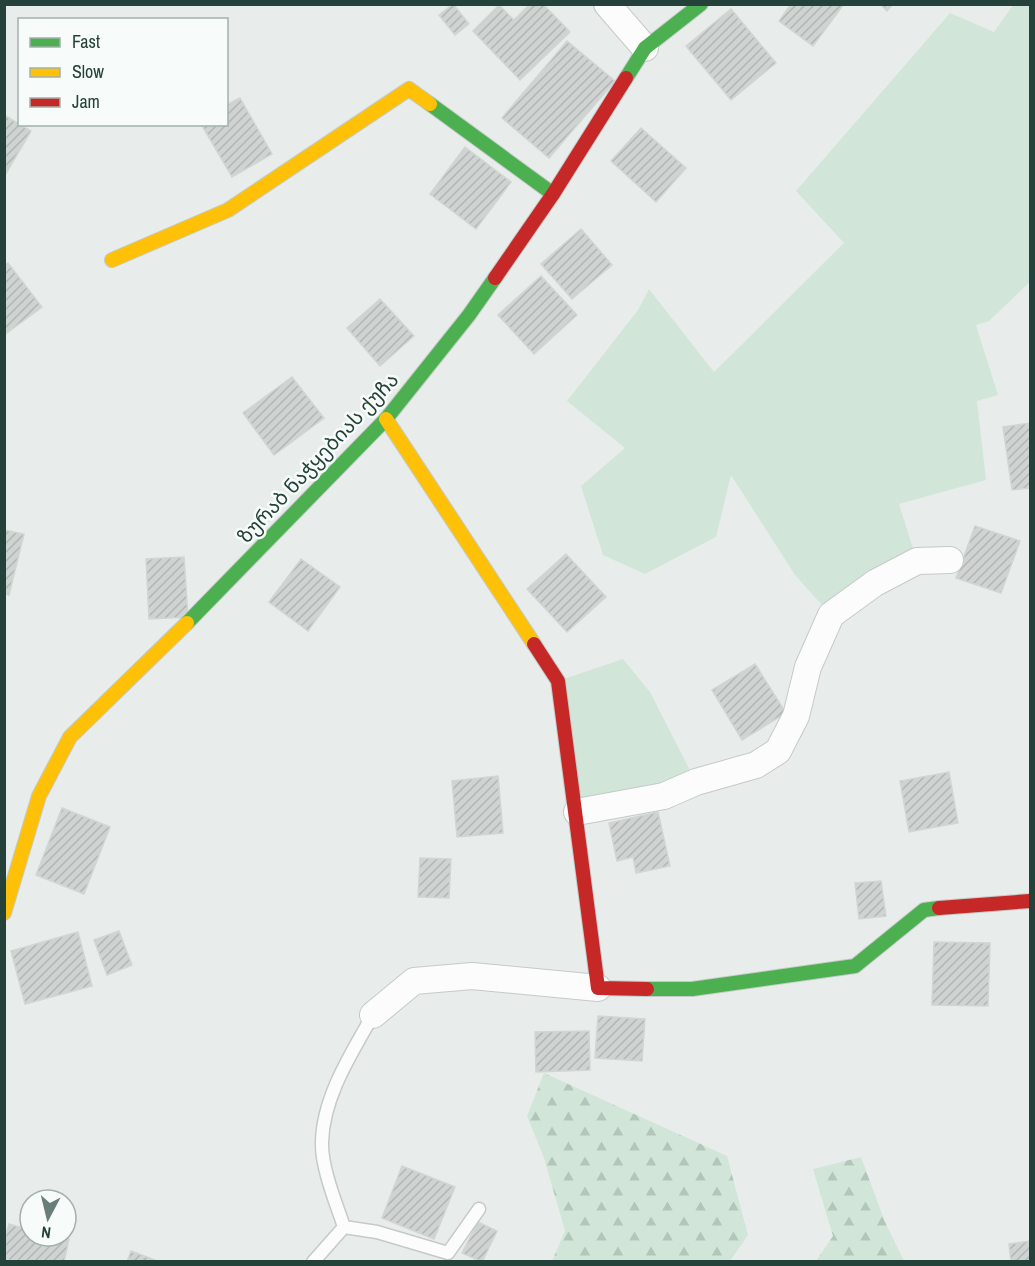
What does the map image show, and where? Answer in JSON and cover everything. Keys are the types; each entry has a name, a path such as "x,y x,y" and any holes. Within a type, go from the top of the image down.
{"street":[{"path":"607,4 645,48"},
{"name":"ზურაბ ნაჭყებიას ქუჩა","path":"4,913 39,796 70,737 151,660 386,419 469,315 553,194 645,48 701,4"},
{"path":"112,260 228,210 409,88 553,194"},
{"path":"386,419 558,681 577,812 598,988"},
{"path":"577,812 664,796 696,782 756,765 770,756 777,751 796,716 808,667 831,615 875,583 917,561 950,560"},
{"path":"373,1016 414,981 472,976 598,988 692,989 855,966 924,910 971,904 1030,901"}],"lane":[{"path":"344,1227 331,1189 321,1144 329,1102 352,1053 373,1016"},
{"path":"344,1227 377,1232 448,1253 479,1209"},
{"path":"313,1262 344,1227"}],"green space":[{"path":"1013,5 1030,5 1030,282 989,321 976,325 998,395 977,401 986,480 899,504 917,561 831,615 795,575 731,475 716,537 645,574 603,555 581,486 625,448 567,401 638,310 649,289 714,372 844,243 796,191 950,13 994,32"},
{"path":"623,659 650,692 696,782 577,812 558,681"},
{"path":"544,1073 727,1156 748,1235 730,1261 552,1261 565,1231 544,1158 527,1116"},
{"path":"861,1157 885,1222 904,1261 816,1261 833,1236 813,1169"}],"building":[{"path":"453,4 469,24 455,35 439,15"},
{"path":"530,4 543,4 570,32 520,80 473,31 499,5 514,20"},
{"path":"791,4 844,4 813,46 779,21"},
{"path":"880,4 893,4 887,11"},
{"path":"731,9 776,63 731,100 686,46"},
{"path":"567,41 615,81 549,158 502,118"},
{"path":"240,98 272,154 232,177 202,126 228,126 228,104"},
{"path":"4,115 18,123 18,126 31,131 4,177"},
{"path":"641,128 686,168 656,202 611,161"},
{"path":"465,147 511,182 476,229 430,194"},
{"path":"581,229 612,265 572,299 541,264"},
{"path":"8,263 42,307 4,335 4,265"},
{"path":"541,276 577,315 534,354 498,315"},
{"path":"380,299 414,336 380,366 347,328"},
{"path":"292,377 324,418 274,455 243,413"},
{"path":"1030,423 1030,488 1012,490 1003,427"},
{"path":"975,526 1020,541 1001,593 956,578"},
{"path":"4,530 24,534 9,595 4,594"},
{"path":"566,554 606,597 567,632 527,589"},
{"path":"184,557 188,617 149,619 146,559"},
{"path":"301,559 340,587 308,631 269,602"},
{"path":"755,664 786,713 742,740 712,690"},
{"path":"949,772 958,823 909,832 900,781"},
{"path":"498,776 503,833 457,837 452,781"},
{"path":"62,808 110,827 84,894 36,875"},
{"path":"658,812 670,866 636,873 633,857 617,861 609,823"},
{"path":"420,858 451,859 449,898 418,897"},
{"path":"881,881 886,916 859,919 855,883"},
{"path":"119,931 132,965 107,975 94,940"},
{"path":"78,932 92,986 25,1004 11,951"},
{"path":"934,942 990,943 988,1006 932,1005"},
{"path":"598,1016 645,1019 642,1061 595,1058"},
{"path":"589,1031 590,1070 536,1072 535,1032"},
{"path":"402,1166 455,1187 434,1239 382,1218"},
{"path":"478,1222 497,1231 482,1262 462,1253"},
{"path":"9,1224 18,1227 18,1248 67,1248 64,1262 4,1260 4,1241"},
{"path":"1030,1241 1030,1262 1011,1262 1009,1244"},
{"path":"131,1251 160,1262 127,1262"}],"traffic: fast":[{"path":"626,78 645,48 701,4"},
{"path":"430,104 553,194"},
{"path":"187,623 386,419 469,315 495,278"},
{"path":"647,989 692,989 855,966 924,910 939,908"}],"traffic: slow":[{"path":"112,260 228,210 409,89 430,104"},
{"path":"386,419 534,644"},
{"path":"4,913 39,796 70,737 187,623"}],"traffic: jam":[{"path":"495,278 553,194 626,78"},
{"path":"534,644 558,681 598,988 647,989"},
{"path":"939,908 1030,901"}]}
